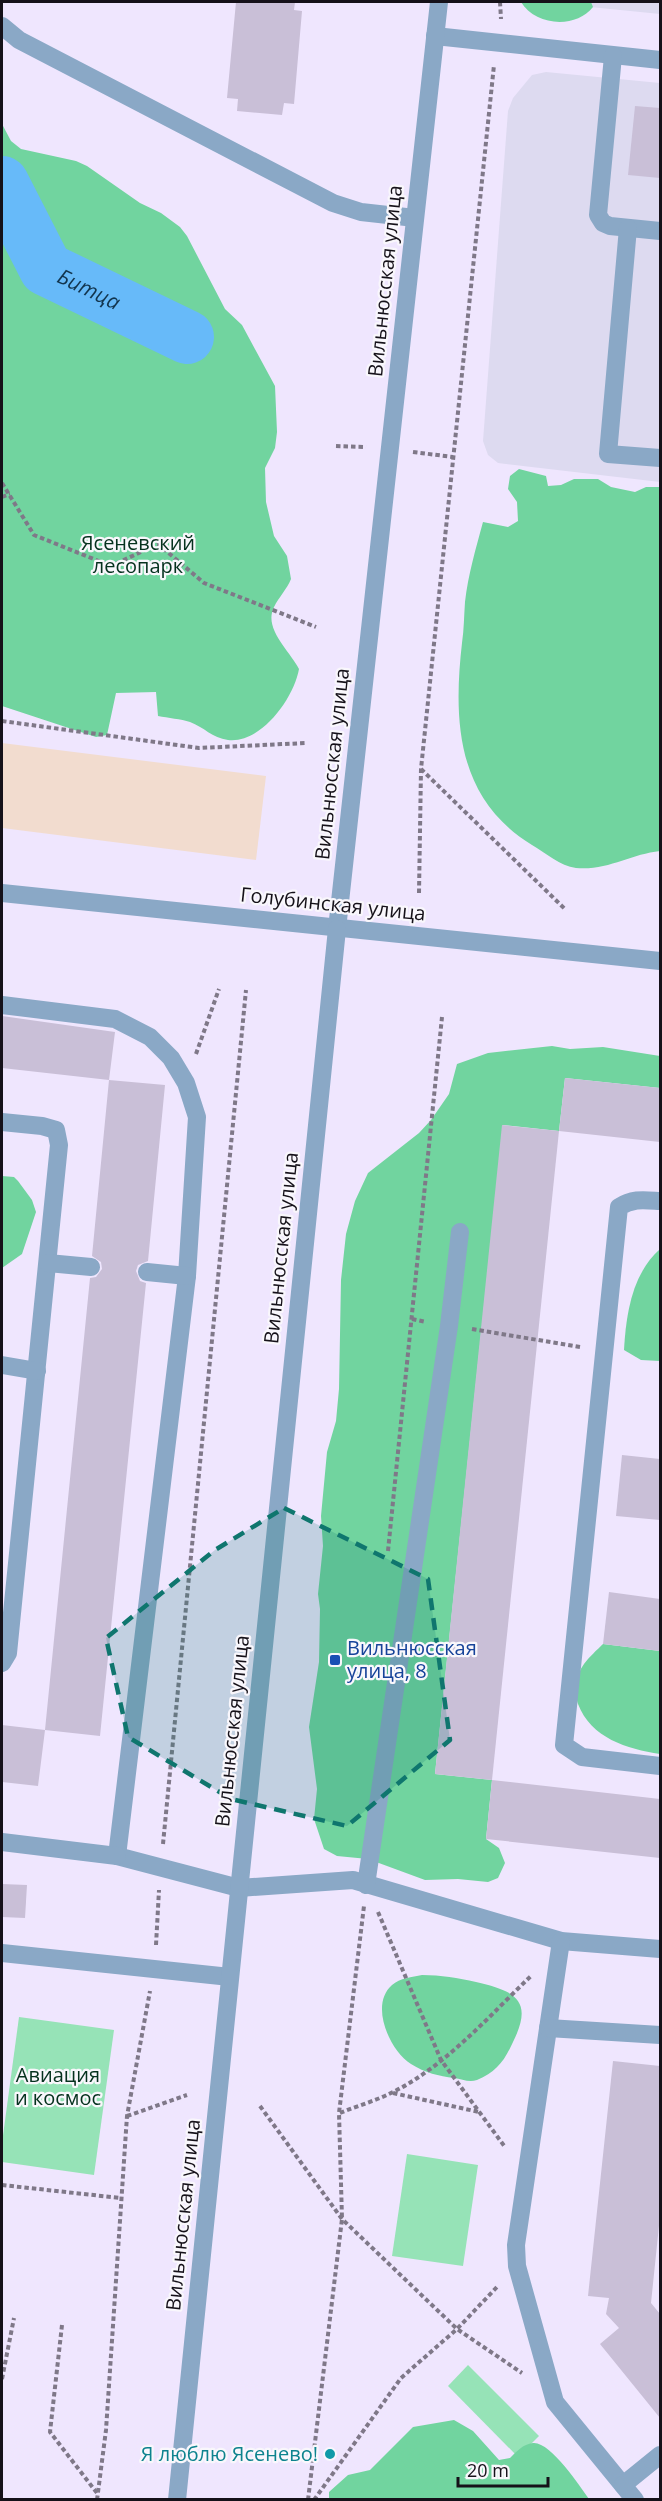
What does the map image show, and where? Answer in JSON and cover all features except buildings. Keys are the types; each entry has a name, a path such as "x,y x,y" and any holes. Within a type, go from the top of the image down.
{"street":[{"name":"Вильнюсская улица","path":"177,2499 337,928 439,2"},
{"path":"2,26 19,40 333,203 361,212 415,218"},
{"path":"435,36 660,60"},
{"path":"613,56 598,216 603,223 610,226 660,231"},
{"path":"628,228 608,453 660,458"},
{"name":"Голубинская улица","path":"2,893 660,961"},
{"path":"2,1005 115,1019 150,1037 171,1058 186,1083 197,1117 187,1276 117,1856"},
{"path":"2,1122 42,1125 56,1130 59,1145 8,1653 2,1663"},
{"path":"660,1201 639,1199 629,1201 619,1207 564,1744 582,1757 660,1766"},
{"path":"366,1885 449,1326 460,1232"},
{"path":"48,1263 91,1267"},
{"path":"147,1272 187,1276"},
{"path":"2,1365 37,1371"},
{"path":"2,1842 117,1856 239,1888 353,1880 560,1946 660,1948"},
{"path":"560,1946 516,2245 517,2266 555,2402 635,2499"},
{"path":"2,1953 230,1977"},
{"path":"548,2028 660,2035"},
{"path":"623,2485 660,2455"}],"path":[{"path":"419,893 421,769 496,44 501,25 500,2"},
{"path":"2,483 34,535 111,567 158,544 204,583 316,627"},
{"path":"2,497 10,494"},
{"path":"2,721 199,748 306,743"},
{"path":"421,769 566,910"},
{"path":"186,1083 219,989"},
{"path":"97,2499 106,2430 127,2116 154,1968 161,1867 246,990"},
{"path":"388,1553 442,1017"},
{"path":"412,1319 604,1351"},
{"path":"366,1885 441,2060 526,2177"},
{"path":"308,2499 342,2219 339,2113 366,1885"},
{"path":"339,2113 392,2092 441,2060 458,2047 560,1946"},
{"path":"392,2092 480,2112"},
{"path":"127,2116 187,2095"},
{"path":"260,2106 342,2219 457,2329 553,2394"},
{"path":"2,2185 120,2198"},
{"path":"314,2499 401,2378 457,2329 517,2266"},
{"path":"2,2379 14,2318"},
{"path":"62,2325 50,2432 98,2494"}],"highlighted area":[{"path":"284,1508 428,1579 450,1740 347,1826 231,1799 128,1737 106,1638 215,1550"}],"shaded area":[{"path":"565,2 660,2 660,14 570,5"},
{"path":"546,72 660,83 660,482 498,463 488,455 483,441 508,111 513,98 532,75"},
{"path":"2,743 266,776 256,860 2,828"}],"green space":[{"path":"521,2 591,2 593,7 577,19 556,22 536,16"},
{"name":"Ясеневский лесопарк","path":"2,124 11,141 21,149 76,161 87,166 140,203 161,213 180,227 187,236 225,309 242,325 275,386 277,432 275,448 265,468 266,502 274,536 287,556 291,579 274,607 272,623 279,640 299,669 296,681 283,705 264,727 252,735 228,740 217,737 190,722 158,716 156,692 116,693 107,735 96,737 2,706"},
{"path":"519,469 546,476 548,486 561,485 574,479 598,479 611,487 635,492 646,487 660,487 660,851 598,867 576,868 564,865 507,826 488,805 475,782 460,730 459,672 466,592 483,522 508,527 518,521 517,502 508,489 510,476"},
{"path":"552,1046 570,1049 603,1047 660,1056 660,1088 565,1078 559,1131 503,1125 435,1774 492,1780 486,1839 499,1848 505,1863 498,1878 488,1882 458,1879 425,1880 368,1859 337,1856 324,1849 314,1819 317,1789 309,1727 319,1662 318,1594 323,1546 321,1516 327,1452 336,1421 339,1389 341,1280 346,1234 355,1201 368,1173 419,1133 431,1120 449,1094 457,1064 488,1053"},
{"path":"2,1176 14,1177 18,1181 32,1200 36,1212 22,1254 2,1268"},
{"path":"660,1249 660,1361 641,1360 624,1350 629,1309 632,1295 643,1270"},
{"path":"603,1644 660,1651 660,1754 635,1749 612,1740 601,1733 584,1716 576,1699 577,1678 584,1664"},
{"path":"422,1975 449,1977 490,1985 510,1994 517,2000 522,2016 519,2028 506,2055 489,2074 471,2081 437,2075 411,2064 396,2049 382,2015 385,1994 392,1985 399,1981"},
{"name":"Авиация и космос","path":"19,2017 114,2030 94,2175 2,2162 2,2143"},
{"path":"407,2154 478,2165 463,2266 392,2256"},
{"path":"468,2365 539,2436 518,2457 448,2386"},
{"path":"454,2420 473,2431 499,2460 510,2458 526,2445 540,2444 556,2456 589,2499 329,2499 329,2492 348,2475 370,2470 413,2427"}],"waterway":[{"name":"Битца","path":"2,183 46,269 187,337"}],"place":[{"name":"Вильнюсская улица, 8","path":"335,1660"},
{"name":"Я люблю Ясенево!","path":"330,2454"}]}
